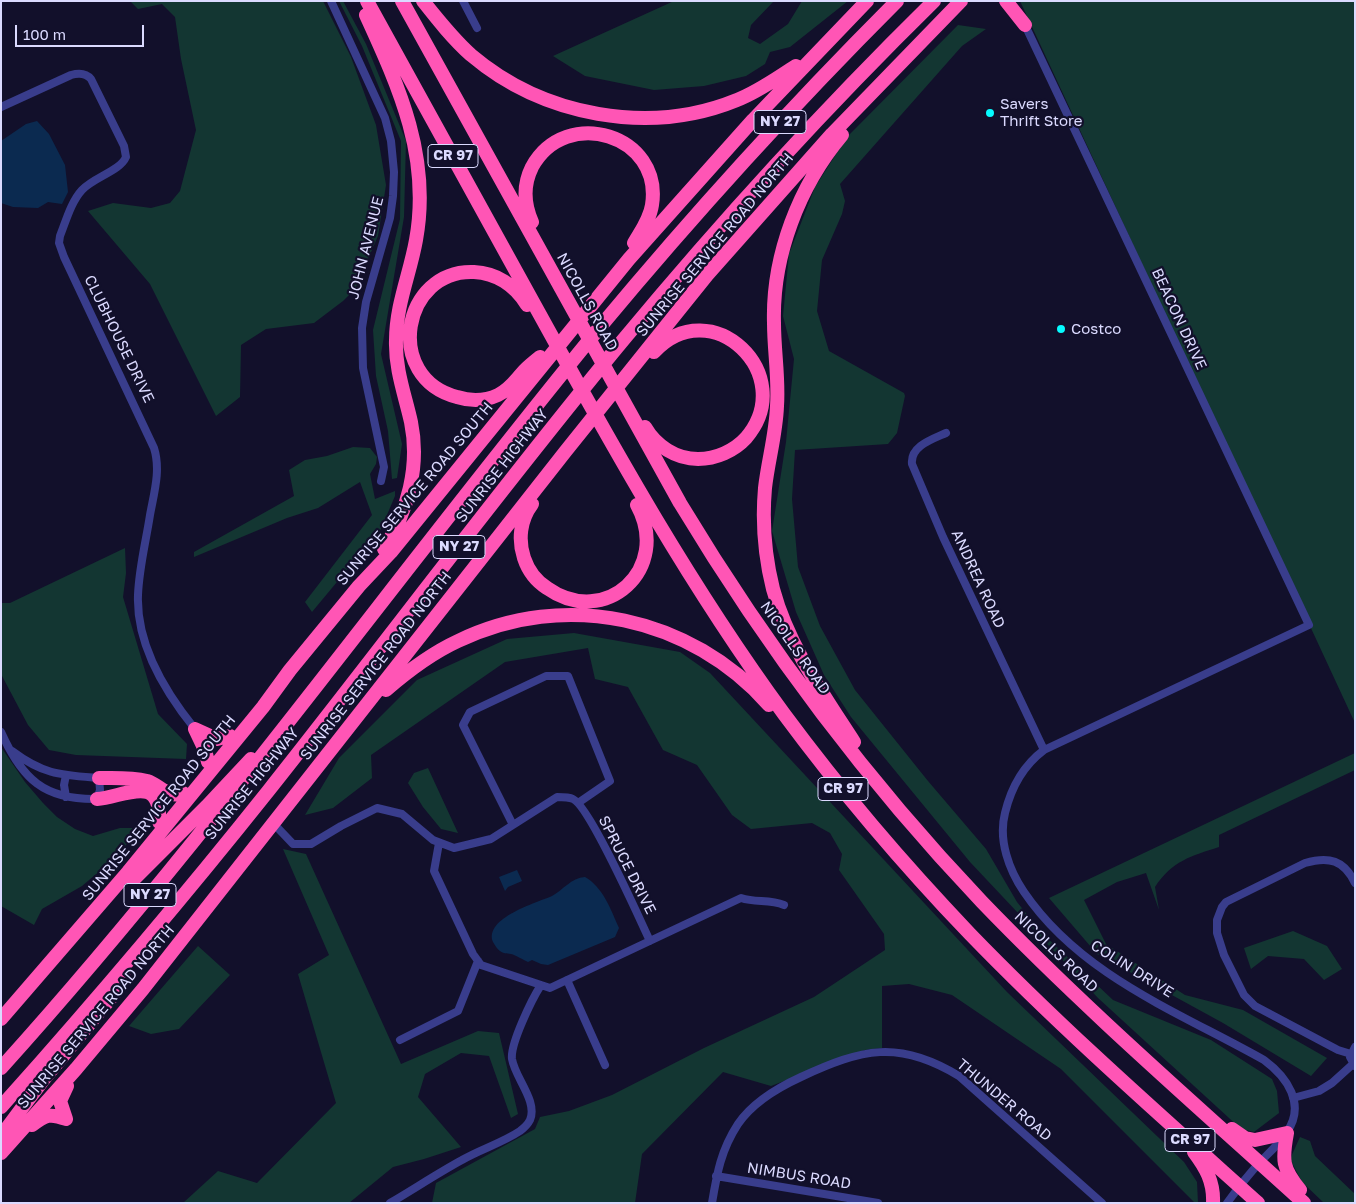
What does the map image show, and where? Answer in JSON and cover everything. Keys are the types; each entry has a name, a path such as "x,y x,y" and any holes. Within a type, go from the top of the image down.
{"highway":[{"path":"359,1 387,62 408,116 416,152 420,188 416,241 400,302 396,341 398,368 412,431 414,455 412,480 406,505 394,532 359,586"},
{"name":"CR 97","path":"367,1 535,313 560,352 619,458 679,559 758,678 815,754 906,863 969,933 1070,1031 1258,1203"},
{"name":"NICOLLS ROAD","path":"402,1 610,378 636,418 704,543 756,622 816,706 888,796 955,873 1021,942 1304,1203"},
{"path":"423,1 447,31 469,53 512,84 564,106 615,117 640,119 667,117 719,106 752,93 816,53"},
{"name":"SUNRISE SERVICE ROAD SOUTH","path":"1,1019 89,918 263,707 290,670 359,586 391,552 609,282 696,182 867,1"},
{"name":"SUNRISE HIGHWAY","path":"1,1068 95,961 170,871 293,718 548,392 640,279 763,140 897,1"},
{"name":"SUNRISE HIGHWAY","path":"1,1107 148,938 262,799 557,421 653,304 788,152 934,1"},
{"name":"SUNRISE SERVICE ROAD NORTH","path":"1,1154 143,989 611,393 708,275 832,134 961,1"},
{"path":"1006,1 1025,25"},
{"path":"1016,1 1025,25"},
{"path":"888,796 795,646 786,628 774,590 767,556 764,522 765,489 777,406 774,303 781,258 793,218 817,170 834,145 898,75 926,36"},
{"path":"559,285 528,213 525,198 527,180 534,163 549,147 565,137 584,133 603,134 628,146 646,167 653,186 652,206 646,223 609,282"},
{"path":"535,313 518,292 498,277 470,272 452,276 429,290 416,309 409,332 413,357 420,371 437,389 468,400 484,399 511,387 526,369 567,334"},
{"path":"611,393 661,344 674,336 692,331 711,331 729,338 744,349 760,375 763,395 760,414 756,424 743,442 723,454 699,459 678,456 667,451 652,438 636,418"},
{"path":"565,452 528,510 522,528 520,545 526,562 536,579 558,595 578,601 606,598 621,590 635,577 646,553 648,535 646,526 619,458"},
{"path":"364,708 427,658 458,640 477,632 534,617 571,615 609,618 628,621 664,632 713,657 753,689 815,754"},
{"path":"89,918 124,866 159,822 259,700 290,670"},
{"path":"44,971 79,941 128,885 207,806 241,768 293,718"},
{"path":"195,729 217,739 230,736"},
{"path":"195,729 205,750 208,762"},
{"path":"99,778 137,779 149,782 168,793 183,793"},
{"path":"97,799 111,798 136,790 145,791 157,802 159,822"},
{"path":"1,1136 43,1080 114,994 148,938"},
{"path":"19,1134 46,1115 66,1119 60,1101 76,1069"},
{"path":"1206,1114 1250,1139 1259,1140 1287,1133 1283,1151 1284,1167 1289,1177 1310,1203"},
{"path":"1174,1126 1206,1168 1212,1185 1213,1203"}],"street":[{"name":"JOHN AVENUE","path":"331,1 385,118 392,141 394,180 390,218 366,302 362,328 363,368 384,467 382,481"},
{"path":"464,1 477,28"},
{"name":"BEACON DRIVE","path":"1025,25 1308,625"},
{"name":"CLUBHOUSE DRIVE","path":"1,107 71,75 82,74 91,79 124,146 126,157 122,164 90,182 77,196 60,236 59,243 64,258 151,437 156,454 158,468 139,585 139,614 144,637 157,671 177,706 195,729"},
{"name":"ANDREA ROAD","path":"946,433 917,449 912,455 912,464 943,537 1044,750"},
{"name":"COLIN DRIVE","path":"1227,1203 1287,1133 1293,1120 1293,1098 1284,1078 1264,1060 1141,994 1102,970 1067,942 1030,901 1013,874 1004,846 1003,821 1006,805 1020,777 1034,758 1044,750 1308,625"},
{"path":"274,824 293,844 311,844 377,808 402,814 433,840 454,848 491,839 557,797 573,799 578,803 610,781 568,676 546,676 470,712 463,725 512,825"},
{"path":"1,732 22,769 38,784 54,794 66,797 97,799 100,790 99,778 55,774 33,766 12,751"},
{"path":"66,775 64,785 66,797"},
{"name":"SPRUCE DRIVE","path":"578,803 603,844 650,941"},
{"path":"439,843 434,871 473,954 481,965 550,988 740,898 750,901 773,901 784,905"},
{"path":"1293,1098 1319,1091 1332,1083 1354,1065 1351,1059 1353,1050 1338,1050 1248,1001 1224,955 1217,934 1217,920 1226,902 1305,863 1317,860 1338,863 1350,873 1355,883"},
{"path":"400,1040 458,1011 478,961"},
{"path":"567,980 606,1065"},
{"path":"390,1203 463,1160 520,1131 528,1124 531,1104 513,1064 512,1051 540,985"},
{"name":"THUNDER ROAD","path":"712,1203 716,1176 727,1143 739,1122 755,1105 773,1092 834,1062 859,1054 890,1052 924,1058 941,1065 959,1076 1102,1203"},
{"name":"NIMBUS ROAD","path":"716,1176 878,1203"}],"green space":[{"path":"130,1 323,1 351,57 376,125 386,185 378,236 355,289 343,301 314,323 266,329 241,345 240,397 216,416 150,284 88,211 113,203 151,208 170,203 180,191 196,130 181,59 175,17 162,4 138,9"},
{"path":"339,1 343,1 366,44 406,141 404,217 381,354 402,444 397,478 392,479 388,431 376,376 373,330 400,219 401,141 362,46"},
{"path":"674,1 774,1 751,25 748,38 760,44 788,24 802,1 848,1 790,47 770,52 765,64 746,76 704,86 654,90 585,76 553,56"},
{"path":"1020,1 1355,1 1355,723"},
{"path":"958,25 986,29 962,46 840,184 845,201 842,214 822,260 817,311 829,351 904,393 905,396 897,433 888,444 795,450 792,499 798,567 820,626 855,690 928,781 986,849 1017,902 1042,933 1113,1000 1211,1040 1272,1079 1277,1091 1279,1113 1254,1132 1241,1129 1098,998 970,862 851,717 824,675 796,612 772,531 786,442 794,359 783,316 789,254 815,187 847,137"},
{"path":"353,447 370,448 377,457 376,464 370,474 375,499 395,491 395,496 381,529 312,612 305,602 372,515 360,482 318,508 287,518 194,557 194,552 294,496 289,470 305,460 327,456"},
{"path":"125,548 126,573 123,597 158,714 187,744 186,759 76,755 49,750 28,725 1,674 1,603 10,603"},
{"path":"574,633 680,652 710,673 1007,992 1184,1162 1197,1182 1198,1203 1195,1203 1061,1069 952,995 909,984 882,986 882,1048 865,1050 771,1086 723,1072 642,1154 635,1203 432,1203 436,1183 535,1129 540,1117 569,1111 612,1095 704,1048 814,997 885,950 884,934 839,870 842,854 830,833 812,823 751,829 732,815 697,765 663,750 628,687 595,679 588,648 505,662 371,755 372,778 333,808 305,815 339,758 417,680 507,639"},
{"path":"1,747 25,782 43,803 57,817 75,829 93,836 120,828 142,828 108,864 82,886 42,909 34,925 1,906"},
{"path":"1355,753 1355,770 1219,835 1219,847 1175,865 1161,878 1155,887 1159,910 1146,873 1117,882 1084,900 1106,944 1185,995 1243,1010 1327,1058 1311,1076 1223,1023 1097,954 1049,898"},
{"path":"428,768 458,833 441,829 423,807 408,783 414,773"},
{"path":"283,849 306,854 401,1064 478,1031 499,1033 518,1114 511,1118 489,1056 461,1053 425,1074 418,1097 461,1147 393,1167 349,1203 183,1203 218,1171 257,1183 336,1103 298,974 329,955"},
{"path":"1293,931 1327,946 1342,969 1324,980 1304,959 1268,956 1251,969 1244,948"},
{"path":"198,946 230,975 179,1029 151,1034 129,1026"},
{"path":"1300,1137 1310,1141 1315,1156 1355,1194 1355,1203 1324,1203 1302,1182 1290,1159"}],"water":[{"path":"37,121 49,134 65,165 68,192 62,204 48,202 38,208 13,207 1,203 1,141 26,124"},
{"path":"517,870 522,881 508,887 505,891 499,877"},
{"path":"585,877 602,893 609,907 619,928 615,937 548,965 532,960 528,962 513,955 503,953 497,948 493,942 492,933 503,919 524,907 552,896 571,882"}],"place":[{"name":"Savers Thrift Store","path":"990,113"},
{"name":"Costco","path":"1061,329"}]}
